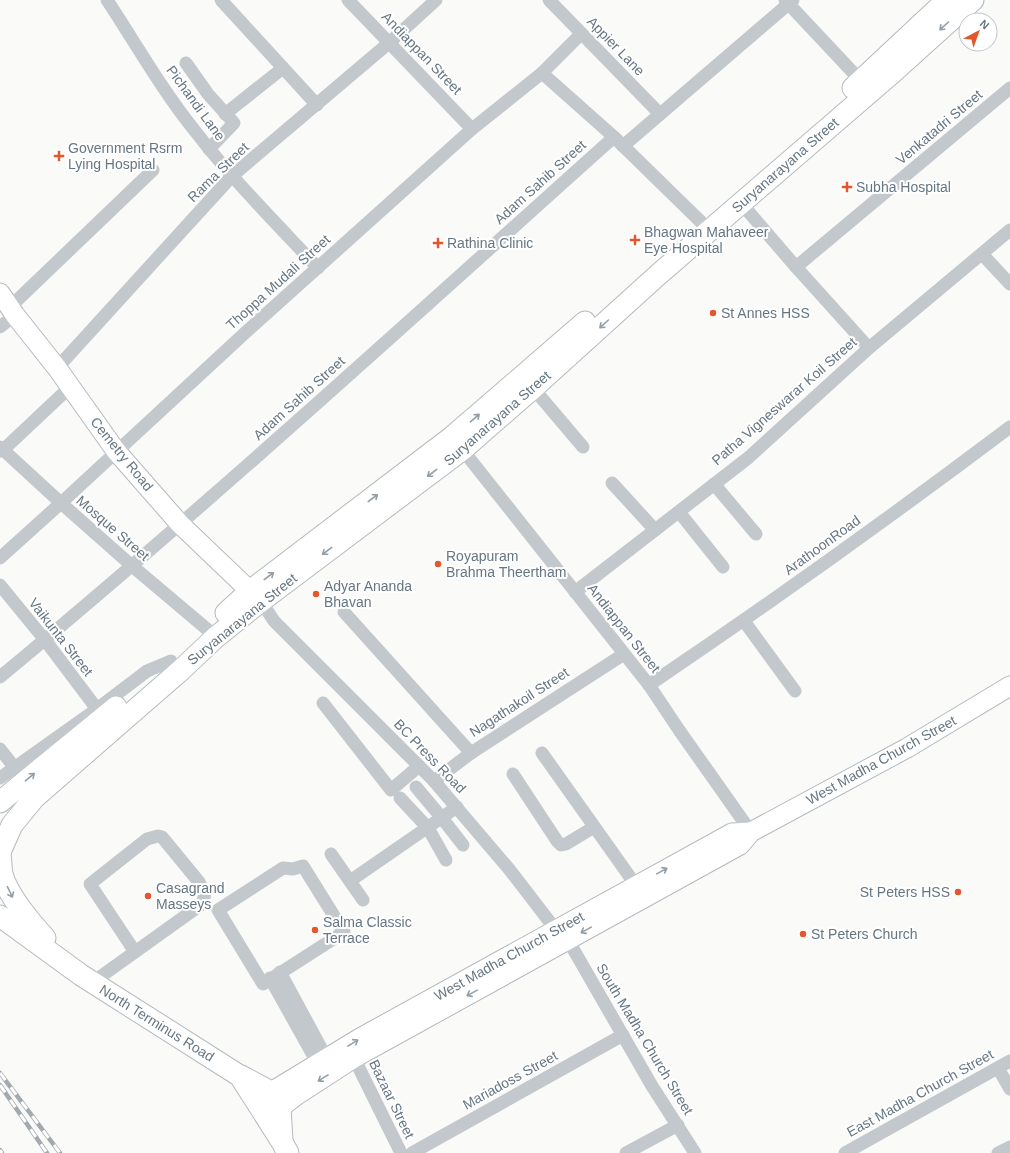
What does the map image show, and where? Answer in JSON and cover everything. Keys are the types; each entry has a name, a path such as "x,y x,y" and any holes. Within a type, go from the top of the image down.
{"main road":[{"name":"Suryanarayana Street","path":"458,443 701,222 861,81 947,0"},
{"name":"Suryanarayana Street","path":"0,802 208,630 533,388 659,274 892,73 973,0"},
{"name":"Cemetry Road","path":"8,305 57,368 116,451 180,524 255,596"},
{"name":"Suryanarayana Street","path":"0,854 12,825 34,798 181,670 216,637 255,596"},
{"name":"West Madha Church Street","path":"276,1100 297,1095 354,1058 562,935 711,853 740,845 751,832 907,748 1009,688"},
{"path":"0,854 2,875 13,898 32,925 87,978"},
{"name":"North Terminus Road","path":"0,916 87,978 240,1076 285,1147"},
{"name":"West Madha Church Street","path":"276,1100 323,1061 360,1038 562,935"},
{"path":"240,1076 276,1100 285,1147"}],"street":[{"name":"Pichandi Lane","path":"107,0 166,91 209,149 232,176 318,268"},
{"path":"221,0 317,105"},
{"name":"Andiappan Street","path":"348,0 472,129"},
{"name":"Rama Street","path":"57,368 232,176 317,105 436,0"},
{"name":"Appier Lane","path":"549,0 659,113"},
{"path":"789,1 861,81"},
{"name":"Adam Sahib Street","path":"0,677 180,524 618,142 659,113 789,1"},
{"name":"Thoppa Mudali Street","path":"0,558 246,332 472,129 542,73 581,34"},
{"path":"186,63 208,94 234,123 209,149"},
{"path":"225,114 283,68"},
{"path":"542,73 618,142 701,222"},
{"name":"Venkatadri Street","path":"796,268 1010,88"},
{"path":"0,327 8,305 153,170"},
{"path":"741,203 796,268 869,348"},
{"name":"Patha Vigneswarar Koil Street","path":"575,592 748,458 869,348 1010,230"},
{"path":"982,254 1010,284"},
{"path":"1,449 70,387"},
{"path":"533,388 583,447"},
{"name":"ArathoonRoad","path":"649,685 744,621 950,473 1010,427"},
{"name":"Andiappan Street","path":"458,443 649,685 751,832"},
{"name":"Mosque Street","path":"1,449 131,565 208,630"},
{"path":"612,482 655,530"},
{"path":"714,484 756,534"},
{"path":"678,512 723,567"},
{"name":"Vaikunta Street","path":"0,585 45,640 97,709"},
{"name":"BC Press Road","path":"255,596 274,621 434,781 509,869 562,935"},
{"path":"344,612 471,753"},
{"path":"744,621 796,691"},
{"name":"Nagathakoil Street","path":"434,781 471,753 624,654"},
{"path":"0,778 97,709 147,671 171,661"},
{"path":"322,703 391,790 419,766"},
{"path":"0,749 15,768"},
{"path":"542,753 639,892"},
{"path":"513,774 561,845 566,844 594,827"},
{"path":"416,788 463,845"},
{"path":"400,798 428,828 446,860"},
{"path":"350,881 457,807"},
{"path":"87,978 135,952 202,904 204,894 199,882 162,837 158,836 147,839 90,884 135,952"},
{"path":"331,854 363,900"},
{"path":"303,866 344,932 275,975 263,984 218,910 283,868 293,869 303,866"},
{"name":"South Madha Church Street","path":"562,935 624,1035 652,1086 695,1153"},
{"path":"275,975 323,1061"},
{"name":"Mariadoss Street","path":"412,1153 624,1035"},
{"name":"Bazaar Street","path":"354,1058 401,1153"},
{"name":"East Madha Church Street","path":"846,1153 1010,1061"},
{"path":"998,1068 1010,1089"},
{"path":"626,1153 678,1125"},
{"path":"285,1147 294,1148 300,1153"},
{"path":"998,1153 1010,1147"}],"railway":[{"path":"0,1073 60,1153"},
{"path":"0,1085 47,1153"}],"place":[{"name":"Government Rsrm Lying Hospital","path":"59,156"},
{"name":"Subha Hospital","path":"847,187"},
{"name":"Bhagwan Mahaveer Eye Hospital","path":"635,240"},
{"name":"Rathina Clinic","path":"438,243"},
{"name":"St Annes HSS","path":"713,313"},
{"name":"Royapuram Brahma Theertham","path":"438,564"},
{"name":"Adyar Ananda Bhavan","path":"316,594"},
{"name":"St Peters HSS","path":"958,892"},
{"name":"Casagrand Masseys","path":"148,896"},
{"name":"Salma Classic Terrace","path":"315,930"},
{"name":"St Peters Church","path":"803,934"}]}
